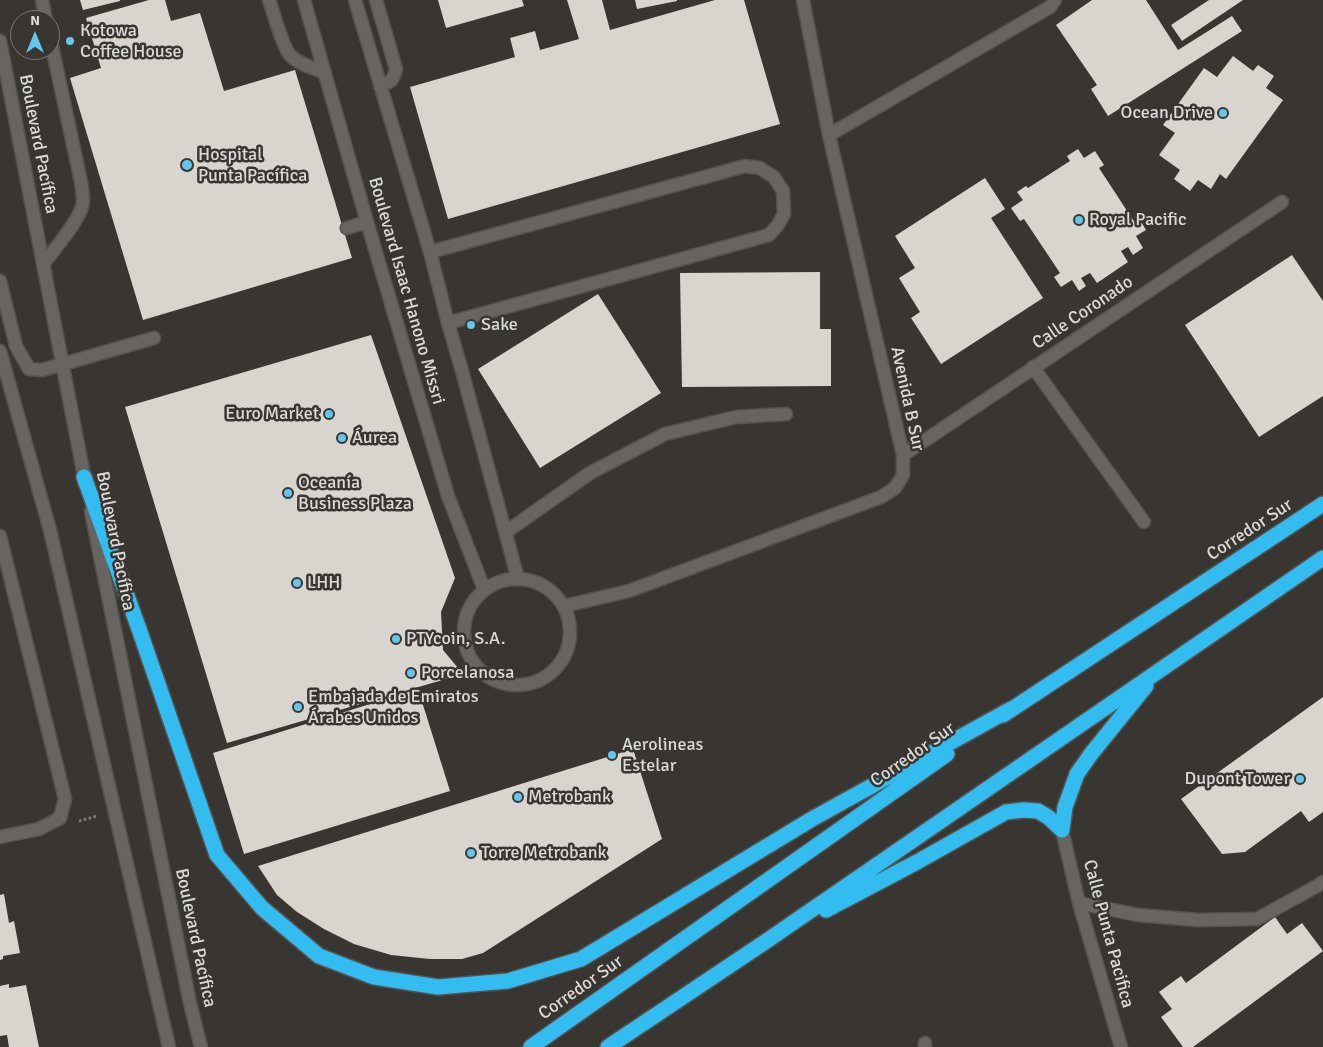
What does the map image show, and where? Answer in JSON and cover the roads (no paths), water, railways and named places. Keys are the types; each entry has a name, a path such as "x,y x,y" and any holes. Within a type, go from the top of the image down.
{"highway":[{"path":"84,477 217,855 262,908 319,956 374,977 438,987 508,981 581,959 812,819 1011,709"},
{"name":"Corredor Sur","path":"531,1047 1011,709 1323,504"},
{"path":"608,1047 765,942 1323,558"},
{"path":"1062,830 1065,807 1077,774 1156,673"},
{"path":"765,942 909,867 1006,812 1024,810 1038,812 1048,817 1062,830"}],"street":[{"path":"270,0 285,47 290,56 325,73"},
{"name":"Boulevard Isaac Hanono Missri","path":"304,0 448,496 484,590"},
{"name":"Boulevard Isaac Hanono Missri","path":"355,0 430,252 518,579"},
{"path":"376,0 396,69 394,78 390,83 380,86"},
{"name":"Avenida B Sur","path":"564,606 628,591 881,497 895,488 903,475 904,454 829,135 803,0"},
{"path":"829,135 1050,7 1055,0"},
{"name":"Boulevard Pacífica","path":"0,41 84,477 190,1003 202,1047"},
{"path":"43,264 81,212 83,202 81,182 55,60"},
{"path":"430,252 745,166 760,168 774,177 783,191 784,214 778,226 769,235 448,323"},
{"name":"Calle Coronado","path":"904,454 1282,202"},
{"path":"346,228 367,222"},
{"path":"0,281 16,346 29,369 42,370 154,338"},
{"path":"0,351 50,530 169,1047"},
{"path":"1033,368 1144,522"},
{"path":"506,532 590,473 665,434 736,417 786,414"},
{"path":"0,536 65,799 60,818 39,829 0,837"},
{"path":"518,579 536,582 552,592 564,606 570,622 570,640 565,656 560,663 540,680 523,685 506,684 489,678 476,667 467,652 463,635 465,618 472,602 484,590 500,581 518,579"},
{"name":"Calle Punta Pacifica","path":"1062,830 1120,1047"},
{"path":"1080,903 1138,915 1158,917 1198,920 1257,919 1323,882"}],"place":[{"name":"Kotowa Coffee House","path":"70,41"},
{"name":"Ocean Drive","path":"1223,113"},
{"name":"Hospital Punta Pacífica","path":"187,165"},
{"name":"Royal Pacific","path":"1079,220"},
{"name":"Sake","path":"471,325"},
{"name":"Euro Market","path":"329,414"},
{"name":"Áurea","path":"342,438"},
{"name":"Oceanía Business Plaza","path":"288,493"},
{"name":"LHH","path":"297,583"},
{"name":"PTYcoin, S.A.","path":"396,639"},
{"name":"Porcelanosa","path":"411,673"},
{"name":"Embajada de Emiratos Árabes Unidos","path":"298,707"},
{"name":"Aerolineas Estelar","path":"612,755"},
{"name":"Dupont Tower","path":"1300,779"},
{"name":"Metrobank","path":"518,797"},
{"name":"Torre Metrobank","path":"471,853"}]}
